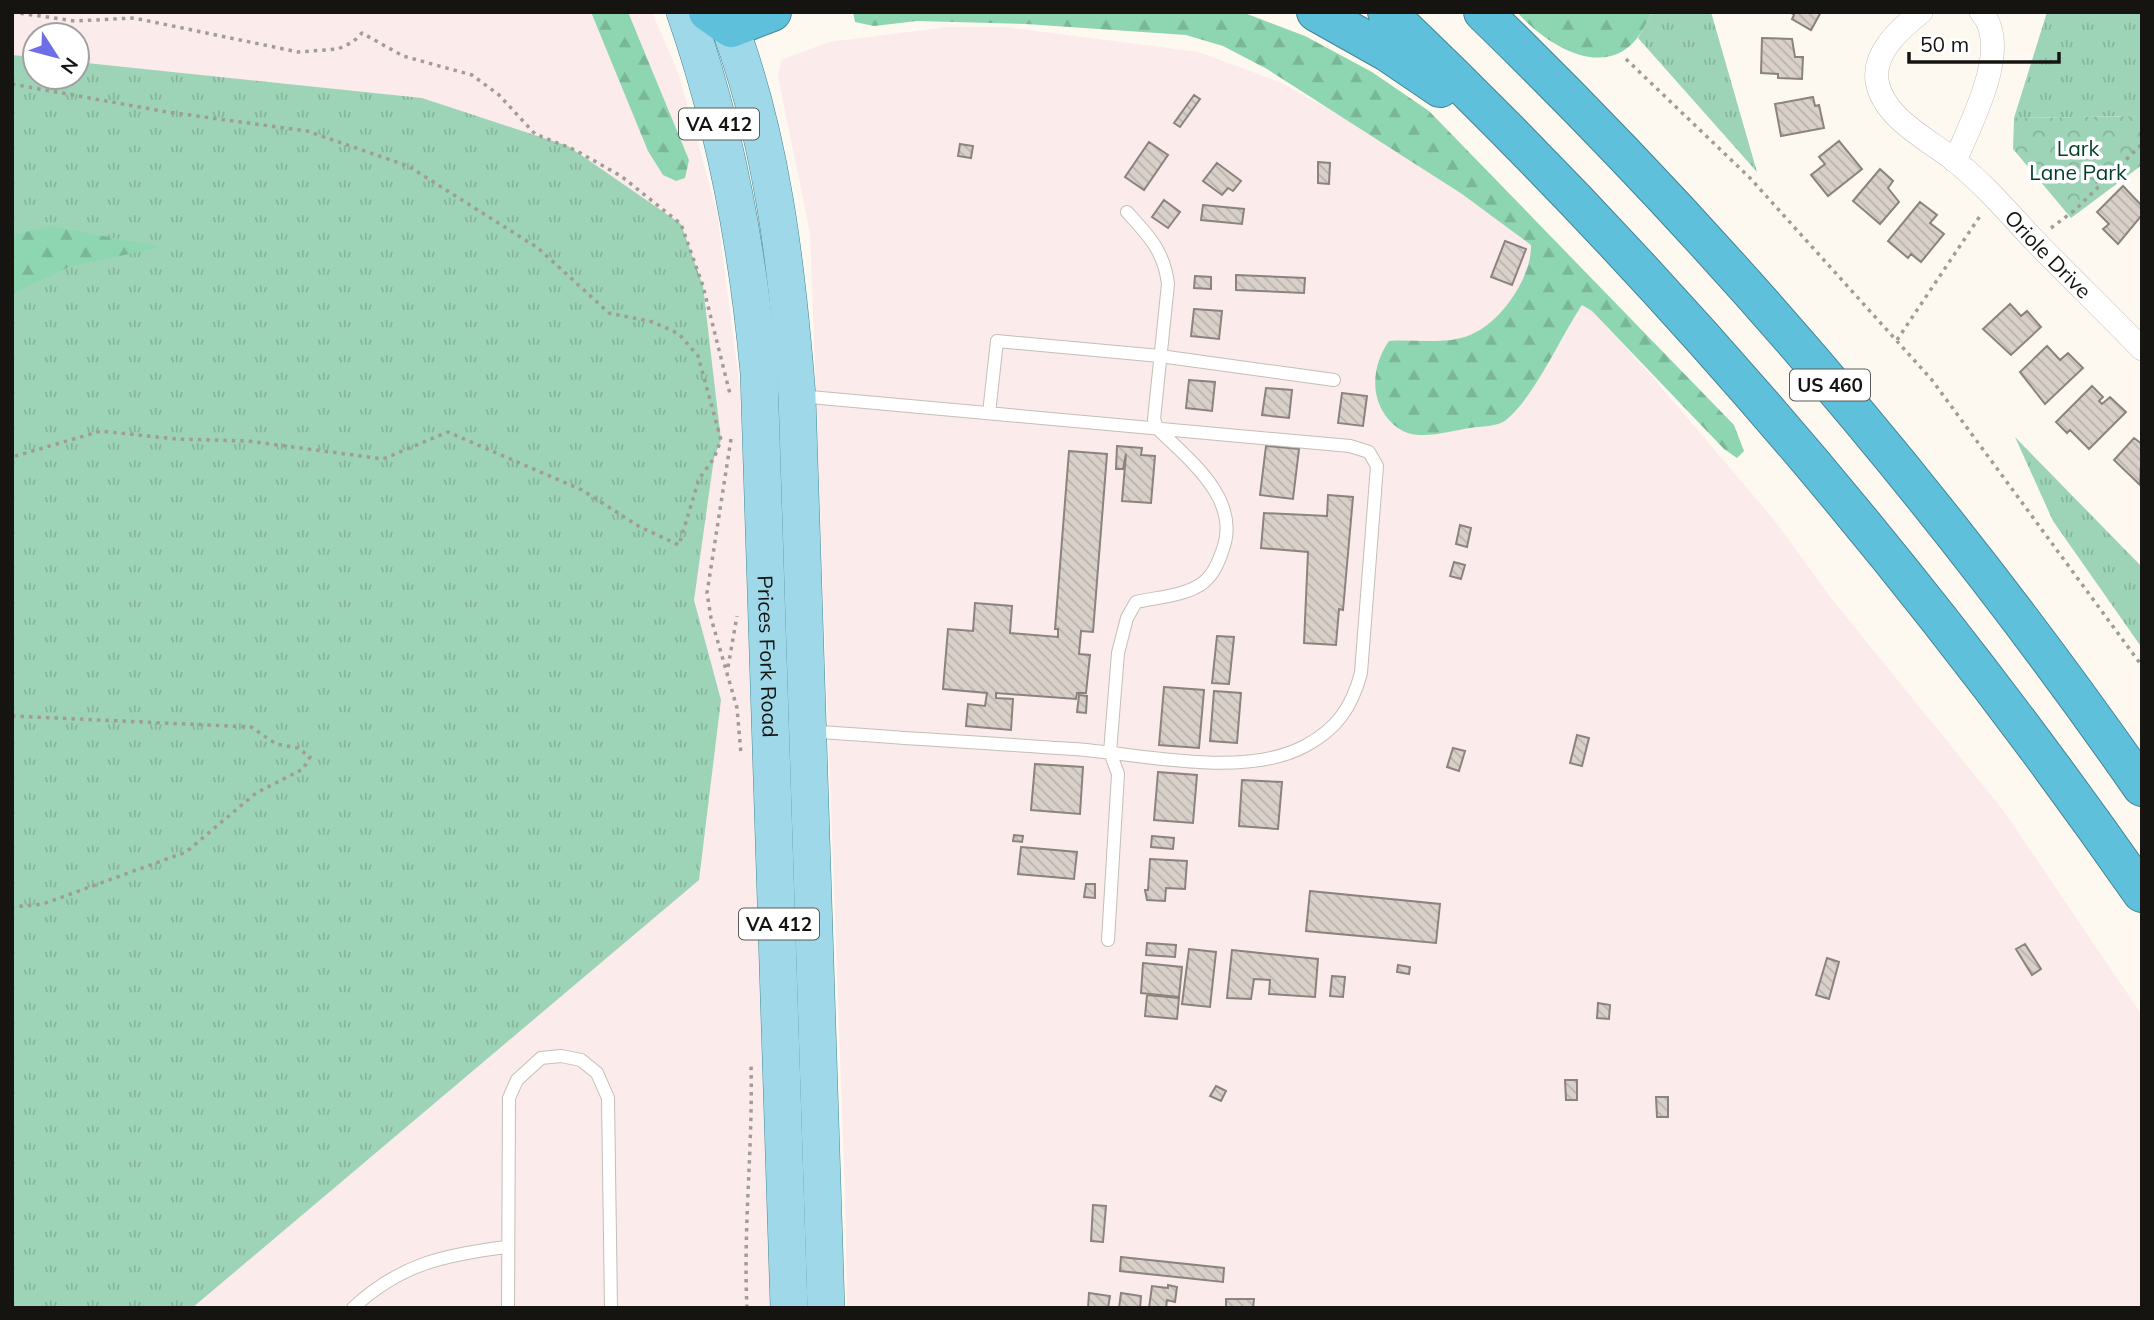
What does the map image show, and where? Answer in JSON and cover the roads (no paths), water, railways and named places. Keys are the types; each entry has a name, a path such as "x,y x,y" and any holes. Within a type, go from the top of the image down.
{"highway":[{"path":"721,18 772,12"},
{"path":"1316,12 1387,52 1506,128"},
{"name":"US 460","path":"1387,12 1506,128 1685,317 1857,517 1982,673 2142,894"},
{"name":"US 460","path":"1483,12 1687,223 1815,367 1992,585 2142,787"}],"main road":[{"name":"Prices Fork Road","path":"685,12 730,167 769,396 809,731 826,1308"},
{"name":"Prices Fork Road","path":"721,18 765,156 790,313 769,396 789,1308"}],"street":[{"name":"Oriole Drive","path":"1920,12 1883,52 1877,66 1877,81 1886,102 1909,127 1955,161 1997,200 2142,349"},
{"path":"1955,161 1991,68 1992,29 1981,12"}],"lane":[{"path":"1108,940 1118,774 1110,752 1118,653 1127,618 1136,602 1185,591 1204,582 1218,564 1227,539 1227,517 1216,490 1157,428 1154,419 1168,284 1166,262 1157,244 1127,212"},
{"path":"989,413 997,341 1160,356 1334,380"},
{"path":"769,396 1350,446 1368,452 1377,466 1361,673 1353,702 1337,724 1304,747 1255,761 1186,760 1110,752 809,731"},
{"path":"508,1308 506,1247 509,1098 517,1080 541,1058 561,1055 581,1060 597,1073 608,1098 611,1308"},
{"path":"353,1308 393,1276 426,1261 506,1247"}],"park label":[{"name":"Lark Lane Park","path":"2078,160"}]}
